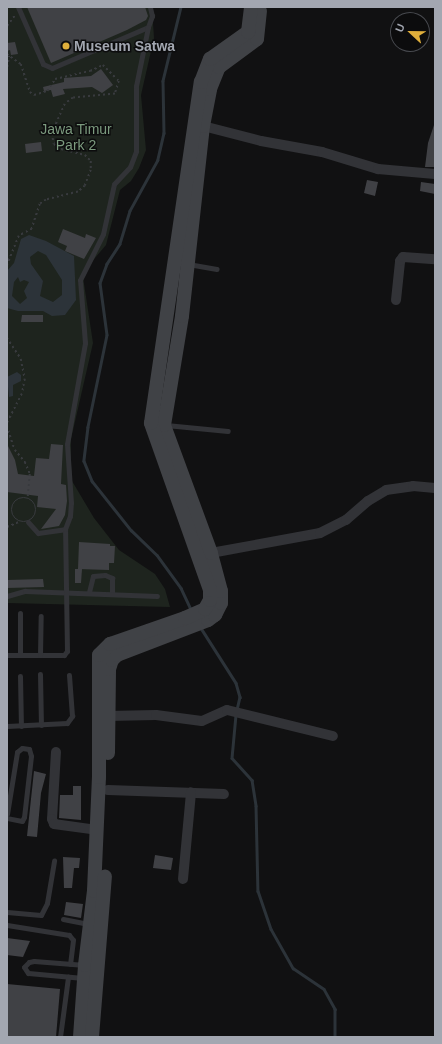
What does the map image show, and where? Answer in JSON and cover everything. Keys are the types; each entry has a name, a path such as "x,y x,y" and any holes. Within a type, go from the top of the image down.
{"street":[{"path":"188,205 194,119 203,73 210,59 248,32 251,7"},
{"path":"207,614 210,600 210,590 152,410 188,205 215,73 225,62 257,40 260,7"},
{"path":"203,126 261,141 322,152 378,169 435,174"},
{"path":"80,1037 91,972 108,790 109,669 114,657 219,609 222,596 211,553 158,427 182,316 187,264 185,227"},
{"path":"396,300 400,261 403,257 435,259"},
{"path":"211,553 320,532 346,520 368,500 386,490 413,486 435,488"},
{"path":"92,1037 90,924 100,873 97,830 99,655 110,644 187,624"},
{"path":"108,716 156,714 202,721 222,711 235,712 333,736"},
{"path":"56,752 52,819 54,824 97,830"},
{"path":"108,790 224,794"},
{"path":"183,879 191,792"}],"lane":[{"path":"7,655 64,655 67,651 65,529 70,516 71,503 67,466 69,421 85,343 80,280 103,234 114,184 130,167 136,151 136,86 148,27 152,16 150,7"},
{"path":"19,8 44,64 52,68 148,27"},
{"path":"187,264 217,270"},
{"path":"158,427 228,431"},
{"path":"28,522 38,533 65,529"},
{"path":"89,592 92,576 105,575 112,578 112,593"},
{"path":"7,596 25,591 89,592 157,596"},
{"path":"20,613 20,655"},
{"path":"40,655 41,616"},
{"path":"40,674 41,726"},
{"path":"7,726 41,726 67,723 72,716 69,675"},
{"path":"20,676 21,726"},
{"path":"7,814 17,752 22,748 29,749 31,756 24,817 22,821 7,818"},
{"path":"7,912 41,915 47,903 54,861"},
{"path":"63,919 90,924"},
{"path":"7,925 69,935 73,940 70,964"},
{"path":"29,962 70,964 91,972 68,976 28,973 24,967 29,962"},
{"path":"60,1037 68,976"}],"path":[{"path":"7,26 19,8"},
{"path":"7,54 21,64 30,92 34,95 47,91 55,79 90,71 103,65 119,81 115,94 73,98 65,104 52,133 54,144 61,149 84,155 91,161 91,170 87,180 78,192 46,200 40,204 32,229 19,236 7,265"},
{"path":"7,67 9,56"},
{"path":"7,338 21,359 25,379 22,394 7,425 15,450 26,462 30,474 28,499 36,510 28,522 19,522 7,527"},
{"path":"19,522 13,515 13,506 19,499 28,499"}],"green space":[{"name":"Jawa Timur Park 2","path":"7,7 152,7 154,38 141,95 146,150 139,168 131,181 120,190 106,245 84,271 83,277 93,343 71,439 71,464 72,481 94,518 119,550 155,574 165,589 170,607 7,603"}],"shaded area":[{"path":"29,235 46,241 74,256 76,300 65,315 52,316 43,311 18,311 7,308 7,271 14,263 21,239","holes":["38,251 46,255 62,280 62,295 53,302 40,296 43,281 31,264 30,257","18,277 20,282 24,280 29,282 24,291 27,298 20,304 12,296 14,282"]},
{"path":"17,372 21,375 21,381 13,385 13,396 9,397 7,377"}],"building":[{"name":"Museum Satwa","path":"27,7 145,7 148,16 146,20 127,30 51,63"},
{"path":"15,42 18,54 11,55 10,50 7,51 7,43"},
{"path":"101,69 113,85 102,93 92,87 63,89 65,94 53,97 51,90 44,91 43,87 64,82 64,78 91,76"},
{"path":"434,125 435,167 425,167 428,143"},
{"path":"41,142 42,151 26,153 25,144"},
{"path":"367,180 378,182 375,196 364,193"},
{"path":"421,182 435,184 435,194 420,191"},
{"path":"63,229 85,238 86,234 96,238 84,259 65,251 67,246 58,242"},
{"path":"22,315 43,315 43,322 21,322"},
{"path":"7,444 15,460 18,474 34,476 36,458 49,459 51,444 63,445 61,484 66,485 67,501 65,515 59,526 41,529 56,509 37,507 38,496 7,492"},
{"path":"79,542 110,544 110,546 115,546 114,563 109,563 109,570 78,569"},
{"path":"75,569 82,569 81,583 75,583"},
{"path":"43,579 44,587 7,588 7,580"},
{"path":"34,771 46,774 41,793 37,837 27,836"},
{"path":"73,786 81,786 81,820 59,818 60,795 73,795"},
{"path":"155,855 173,858 171,870 153,868"},
{"path":"63,857 80,858 79,868 74,868 72,888 64,888"},
{"path":"66,902 83,904 81,918 64,915"},
{"path":"7,938 30,941 23,957 7,955"},
{"path":"7,984 60,989 56,1037 7,1037"}],"waterway":[{"path":"181,7 163,81 164,133 158,160 130,211 120,244 107,264 100,283 107,335 88,427 84,461 92,481 131,530 157,555 181,588 191,609"},
{"path":"201,628 236,683 240,697 237,710"},
{"path":"236,715 232,758 252,780 256,806 258,891 271,929 293,968 324,989 335,1009 335,1037"}],"place":[{"name":"Museum Satwa","path":"66,46"}]}
